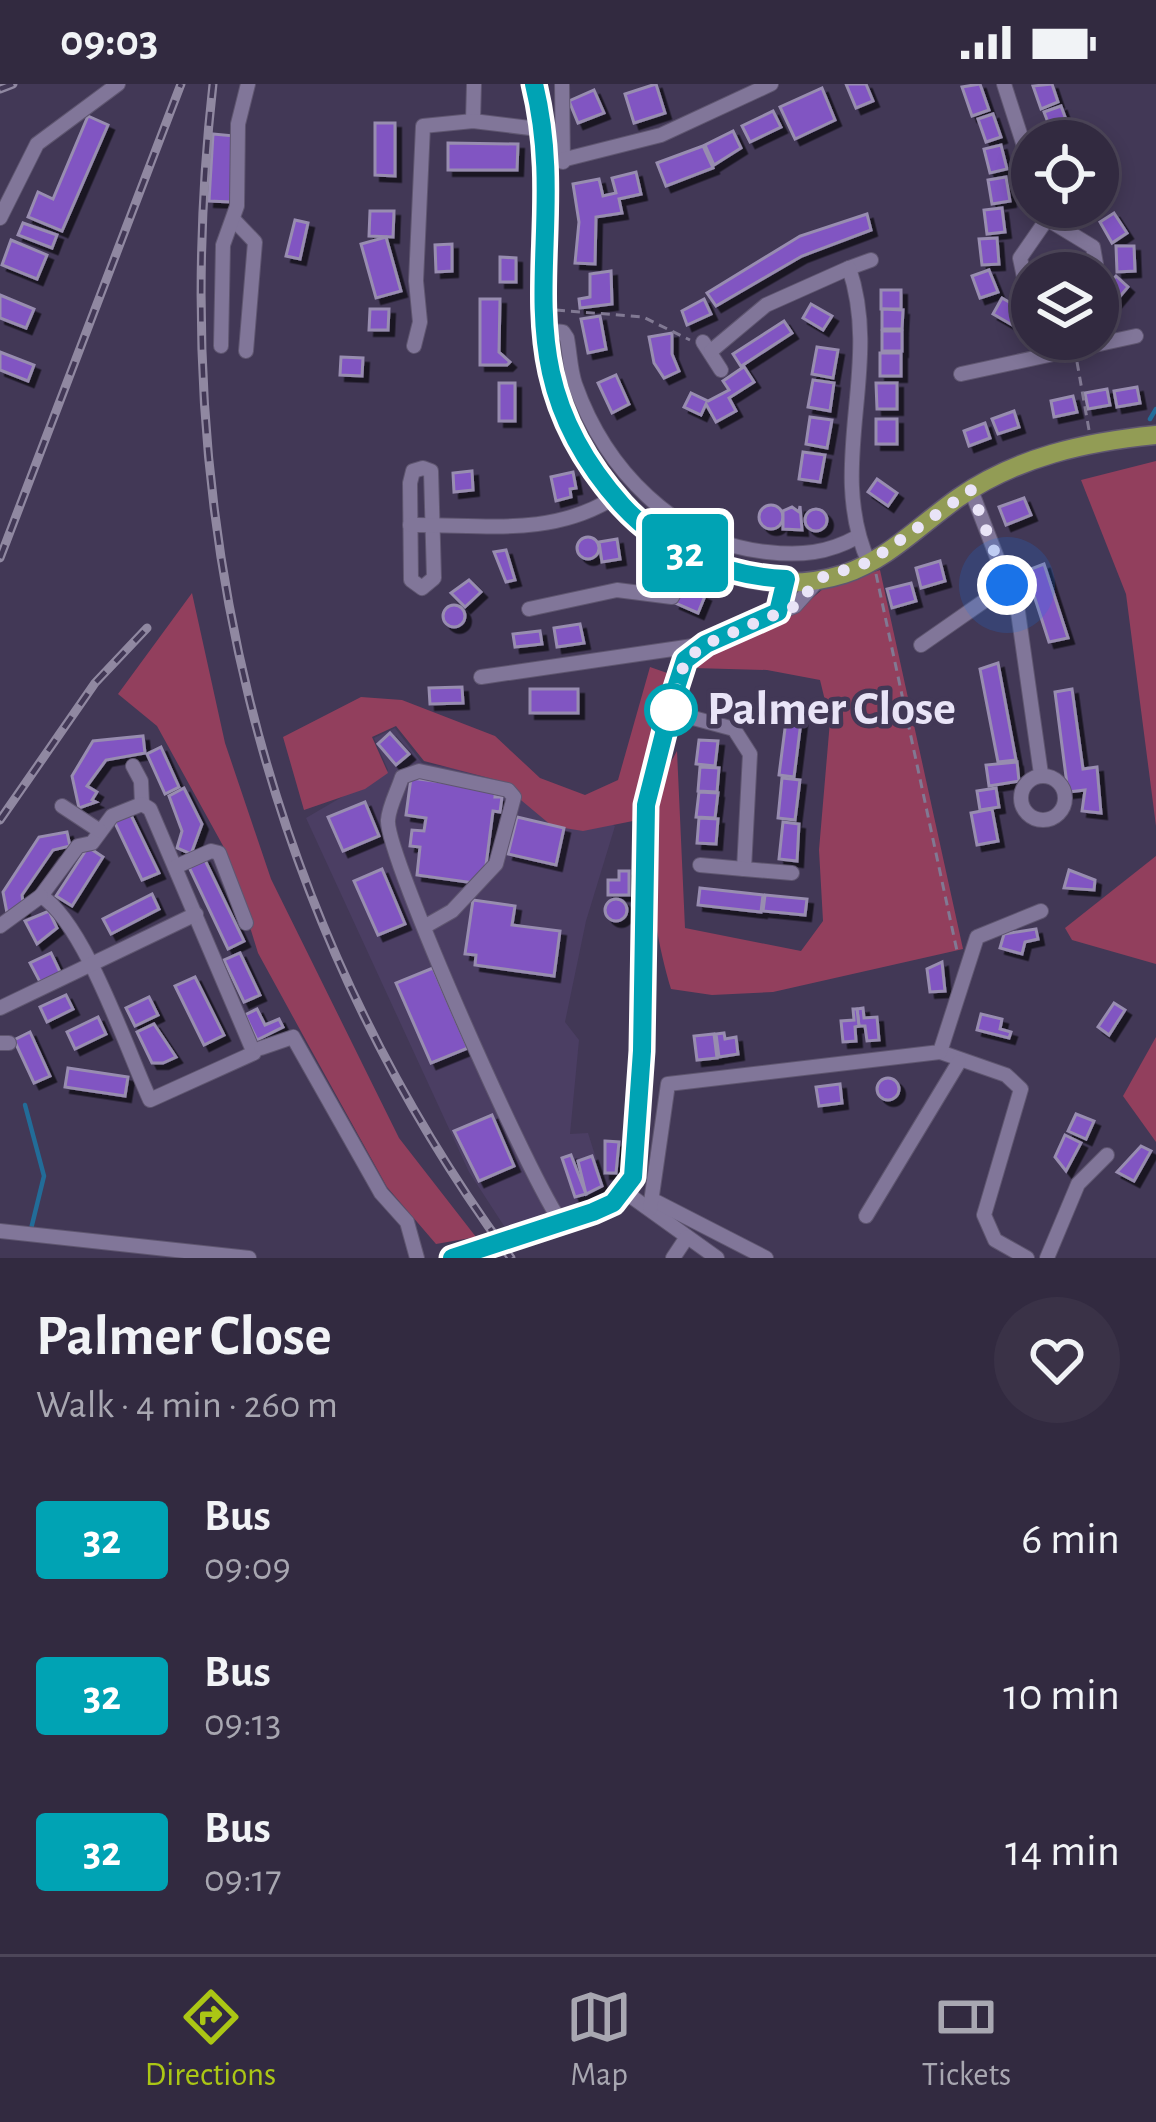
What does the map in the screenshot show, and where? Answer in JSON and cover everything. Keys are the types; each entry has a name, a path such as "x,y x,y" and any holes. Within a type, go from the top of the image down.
{"main road":[{"path":"534,84 554,163 542,309 557,398 592,467 615,497 646,529 693,557 734,572 786,579 872,568 971,490 1016,467 1091,443 1156,435"}],"street":[{"path":"0,218 37,144 118,84"},
{"path":"221,346 223,245 234,220 238,124 248,84"},
{"path":"473,121 474,84"},
{"path":"562,84 554,163 661,135 765,85"},
{"path":"1004,84 1016,120"},
{"path":"414,346 420,322 416,246 423,126 473,121 546,130"},
{"path":"234,220 255,242 246,351"},
{"path":"1067,228 1095,252"},
{"path":"722,370 707,347 766,305 871,260"},
{"path":"849,268 858,293 862,350 848,473 857,537 872,568"},
{"path":"544,330 559,330 567,338 580,395 632,481 679,522 722,545 781,554 812,554 857,537"},
{"path":"1119,338 1136,336"},
{"path":"961,374 1015,360"},
{"path":"422,468 434,478 434,578 422,588 411,580 410,525 411,476 422,468"},
{"path":"971,490 1024,641 1041,774"},
{"path":"410,525 536,526 578,517 615,497"},
{"path":"529,609 617,590 672,597 693,557"},
{"path":"452,1258 562,1223 613,1203 625,1192 633,1177 641,1074 646,805 685,660 706,644 795,606 820,578"},
{"path":"778,612 786,579"},
{"path":"921,645 1007,585"},
{"path":"482,677 706,644"},
{"path":"671,712 734,729 751,754 744,868"},
{"path":"133,766 141,781 142,804"},
{"path":"424,927 452,911 496,864 514,796 508,790 419,772 402,777 387,823 424,927 526,1162 562,1223"},
{"path":"0,926 41,896 78,845 92,843 112,816 142,804 150,808 254,1053 150,1100 64,914 41,896"},
{"path":"62,806 100,831"},
{"path":"176,867 211,851 219,853 246,923"},
{"path":"700,865 792,873"},
{"path":"940,1052 977,937 1040,911"},
{"path":"0,1008 196,914"},
{"path":"261,1048 293,1037 381,1193 407,1222 417,1258"},
{"path":"653,1205 668,1084 940,1052 1006,1076 1021,1089 984,1215 990,1235 1027,1258"},
{"path":"866,1216 959,1062"},
{"path":"1047,1258 1078,1184 1107,1155"},
{"path":"625,1192 766,1258"},
{"path":"653,1205 717,1258"},
{"path":"0,1231 105,1251 249,1258"},
{"path":"673,1258 686,1237"}],"path":[{"path":"542,309 643,316 707,347"},
{"path":"1076,360 1091,443"},
{"path":"872,568 956,948"}],"shaded area":[{"path":"1156,461 1156,826 1126,594 1081,480"},
{"path":"880,570 963,949 773,992 712,995 671,989 655,917 650,840 657,788 677,751 685,928 801,951 823,921 819,850 830,721 820,680 767,670 693,668 698,657 802,607 824,588"},
{"path":"192,593 225,743 271,879 399,1138 476,1237 436,1244 387,1187 258,953 227,853 157,726 118,694"},
{"path":"650,667 670,674 638,820 583,831 552,826 497,780 424,761 396,726 372,737 388,773 365,789 304,810 283,737 361,697 402,700 495,736 540,778 585,795 618,780"},
{"path":"395,728 422,763 516,778 615,826 586,921 565,1022 579,1040 570,1134 588,1133 607,1193 569,1214 506,1229 469,1172 306,818 388,770 374,738"},
{"path":"1156,856 1156,964 1072,940 1065,928"},
{"path":"1156,1037 1156,1142 1123,1096"}],"building":[{"path":"656,84 665,113 634,123 625,94"},
{"path":"846,84 866,84 873,101 856,108"},
{"path":"980,84 989,110 972,116 962,87"},
{"path":"1052,84 1058,102 1041,109 1033,86"},
{"path":"822,88 835,120 795,139 780,107"},
{"path":"594,90 604,113 578,123 569,101"},
{"path":"1061,106 1066,120 1047,120 1044,112"},
{"path":"773,111 781,127 750,142 742,126"},
{"path":"993,114 1001,137 986,142 978,119"},
{"path":"88,116 108,125 62,231 28,217 38,192 53,199"},
{"path":"375,123 395,123 395,176 375,175"},
{"path":"733,131 741,148 714,165 705,145"},
{"path":"213,134 235,136 231,202 209,201"},
{"path":"448,143 518,144 517,170 448,170"},
{"path":"1001,145 1007,169 990,173 984,149"},
{"path":"703,146 713,168 666,186 657,163"},
{"path":"636,172 641,194 619,199 622,213 596,217 595,264 575,263 579,222 573,184 599,179 603,196 616,193 612,178"},
{"path":"1006,177 1010,201 992,204 988,180"},
{"path":"1002,208 1005,232 987,234 984,210"},
{"path":"370,211 394,211 393,237 369,236"},
{"path":"867,214 871,230 802,256 716,306 707,293 800,236"},
{"path":"295,220 308,223 300,259 286,256"},
{"path":"1119,221 1127,233 1112,243 1103,228 1119,228"},
{"path":"23,223 57,235 52,248 18,235"},
{"path":"386,237 401,291 376,298 361,244"},
{"path":"997,238 999,264 982,265 979,239"},
{"path":"11,240 47,255 37,279 2,265"},
{"path":"452,244 452,271 436,272 435,245"},
{"path":"1116,246 1134,246 1135,271 1119,272"},
{"path":"500,257 516,258 516,282 500,282"},
{"path":"989,270 998,292 980,298 972,276"},
{"path":"611,271 612,304 580,308 579,299 590,297 590,274"},
{"path":"881,290 901,290 901,309 881,309"},
{"path":"0,295 34,309 26,328 0,318"},
{"path":"1002,298 1011,303 1011,324 993,314"},
{"path":"480,299 500,299 499,352 510,362 507,365 480,365"},
{"path":"704,299 711,314 687,325 682,311"},
{"path":"811,304 832,316 823,330 803,318"},
{"path":"370,309 389,309 388,330 369,330"},
{"path":"882,309 903,310 902,329 882,329"},
{"path":"600,316 606,349 588,353 581,319"},
{"path":"784,321 792,333 743,365 754,382 729,398 736,411 716,422 706,404 701,415 684,407 691,393 708,401 729,390 723,381 742,368 733,354"},
{"path":"882,331 902,331 902,351 882,351"},
{"path":"672,333 672,354 679,371 664,378 654,363 649,337"},
{"path":"817,347 838,350 833,378 812,374"},
{"path":"0,352 34,365 28,381 0,370"},
{"path":"880,353 901,353 901,376 880,376"},
{"path":"341,357 363,358 362,376 340,375"},
{"path":"616,375 629,404 612,413 598,383"},
{"path":"813,380 834,383 830,411 808,407"},
{"path":"499,383 515,383 515,421 499,421"},
{"path":"876,383 897,383 897,409 877,409"},
{"path":"1137,387 1140,403 1117,407 1114,391"},
{"path":"1107,389 1110,405 1088,409 1085,393"},
{"path":"1073,396 1077,412 1054,417 1051,401"},
{"path":"1014,411 1019,427 998,434 992,419"},
{"path":"810,417 832,420 827,448 806,444"},
{"path":"876,419 897,419 897,444 876,444"},
{"path":"985,423 990,438 969,446 964,431"},
{"path":"803,452 825,455 820,482 799,479"},
{"path":"472,471 473,490 454,492 453,473"},
{"path":"573,472 576,488 570,489 571,497 556,501 551,477"},
{"path":"877,479 897,493 888,506 868,492"},
{"path":"1024,498 1031,515 1006,525 999,507"},
{"path":"771,505 780,508 780,526 771,529 762,526 759,517 762,508"},
{"path":"800,506 802,530 783,529 783,511 792,507 799,512"},
{"path":"816,509 827,520 816,531 805,520"},
{"path":"588,537 599,548 588,559 577,548"},
{"path":"617,539 620,559 602,562 599,542"},
{"path":"506,550 515,580 506,582 494,552"},
{"path":"940,561 945,581 921,588 916,568"},
{"path":"1044,564 1068,638 1049,642 1026,571"},
{"path":"469,580 481,592 465,607 451,593"},
{"path":"911,583 916,601 892,608 887,589"},
{"path":"682,586 705,596 698,613 675,603"},
{"path":"454,605 465,616 454,627 443,616"},
{"path":"580,624 584,643 557,647 554,628"},
{"path":"540,631 542,644 515,647 513,634"},
{"path":"998,663 1016,760 998,762 980,669"},
{"path":"462,687 463,703 430,704 429,688"},
{"path":"530,689 578,689 578,713 530,713"},
{"path":"1072,689 1083,769 1097,767 1101,813 1082,811 1085,790 1068,792 1055,692"},
{"path":"787,713 802,714 794,777 779,775"},
{"path":"390,733 409,754 396,765 378,744"},
{"path":"143,736 145,753 106,760 87,786 97,792 92,800 96,802 79,808 72,776 93,741"},
{"path":"699,740 718,741 715,766 696,764"},
{"path":"161,747 179,787 165,794 147,754"},
{"path":"1017,762 1019,781 989,786 986,765"},
{"path":"700,767 719,768 717,792 698,791"},
{"path":"411,778 496,789 495,797 502,797 500,812 493,811 485,873 474,883 417,875 420,847 410,846 412,830 424,831 426,818 406,815"},
{"path":"782,778 800,780 795,820 778,818"},
{"path":"184,788 202,824 191,854 177,848 182,831 169,796"},
{"path":"996,788 999,807 980,810 977,791"},
{"path":"699,792 718,793 715,818 696,817"},
{"path":"365,802 379,836 343,851 328,817"},
{"path":"992,809 998,841 977,845 971,813"},
{"path":"129,811 159,873 142,880 113,819"},
{"path":"517,817 564,828 556,865 508,854"},
{"path":"699,818 718,819 716,844 697,843"},
{"path":"783,822 799,824 797,861 779,859"},
{"path":"67,832 70,846 53,850 22,895 24,910 7,913 3,892 39,837"},
{"path":"88,847 103,857 72,906 56,896"},
{"path":"204,858 244,941 228,949 188,865"},
{"path":"382,869 405,924 378,935 354,881"},
{"path":"1069,870 1095,880 1094,890 1064,888"},
{"path":"619,871 629,871 629,895 608,895 608,880 619,880"},
{"path":"700,888 763,895 761,912 698,905"},
{"path":"152,894 159,909 111,934 103,919"},
{"path":"765,895 807,899 805,915 763,911"},
{"path":"616,899 627,910 616,921 605,910"},
{"path":"473,900 515,906 512,925 560,931 554,976 475,965 476,955 465,954"},
{"path":"49,911 57,928 37,944 25,921"},
{"path":"1036,929 1038,939 1025,942 1022,954 1000,948 1004,934"},
{"path":"51,953 61,974 40,982 30,963"},
{"path":"240,953 260,995 244,1002 224,960"},
{"path":"942,962 945,991 930,992 927,969"},
{"path":"433,968 468,1048 431,1063 396,983"},
{"path":"195,977 224,1035 204,1045 175,986"},
{"path":"66,995 73,1009 47,1022 40,1007"},
{"path":"149,997 158,1015 135,1026 126,1008"},
{"path":"1114,1003 1125,1010 1109,1035 1098,1027"},
{"path":"863,1008 864,1018 877,1017 879,1040 867,1041 865,1026 859,1026 857,1009"},
{"path":"257,1009 265,1025 279,1019 283,1027 257,1040 245,1015"},
{"path":"853,1009 857,1009 859,1026 855,1027 856,1041 843,1042 841,1021 854,1020"},
{"path":"981,1014 1002,1019 1000,1029 1011,1032 1009,1038 977,1030"},
{"path":"98,1017 106,1034 75,1049 67,1032"},
{"path":"154,1024 176,1057 163,1063 152,1063 137,1032"},
{"path":"30,1032 50,1076 34,1083 14,1040"},
{"path":"724,1033 725,1039 736,1037 738,1054 719,1057 716,1034"},
{"path":"714,1034 717,1058 697,1060 694,1036"},
{"path":"68,1068 128,1077 125,1096 65,1087"},
{"path":"888,1078 899,1089 888,1100 877,1089"},
{"path":"840,1084 842,1103 819,1106 816,1087"},
{"path":"1076,1114 1094,1121 1086,1139 1068,1131"},
{"path":"492,1115 514,1166 479,1181 454,1131"},
{"path":"1065,1135 1081,1143 1066,1171 1055,1157"},
{"path":"605,1141 619,1142 616,1173 605,1173"},
{"path":"1141,1146 1151,1151 1134,1181 1117,1172"},
{"path":"571,1155 586,1194 575,1197 562,1158"},
{"path":"592,1156 602,1186 586,1194 578,1161"}],"waterway":[{"path":"1150,419 1156,409"},
{"path":"25,1105 44,1176 31,1229"}],"railway":[{"path":"0,89 13,84"},
{"path":"0,558 181,84"},
{"path":"213,84 202,241 204,397 220,550 250,700 293,846 351,989 424,1126 511,1258"},
{"path":"0,820 95,683 147,628"}],"bus line":[{"name":"32","path":"452,1258 593,1212 613,1203 633,1177 642,1051 646,805 674,694 685,660 706,644 778,612 786,579 734,572 662,541 604,484 568,422 545,347 540,269 546,130 534,84"}],"place":[{"name":"Palmer Close","path":"671,710"}],"route":[{"path":"671,710 685,660 706,644 795,606 820,578 844,574 869,562 971,490 1007,585"}]}
